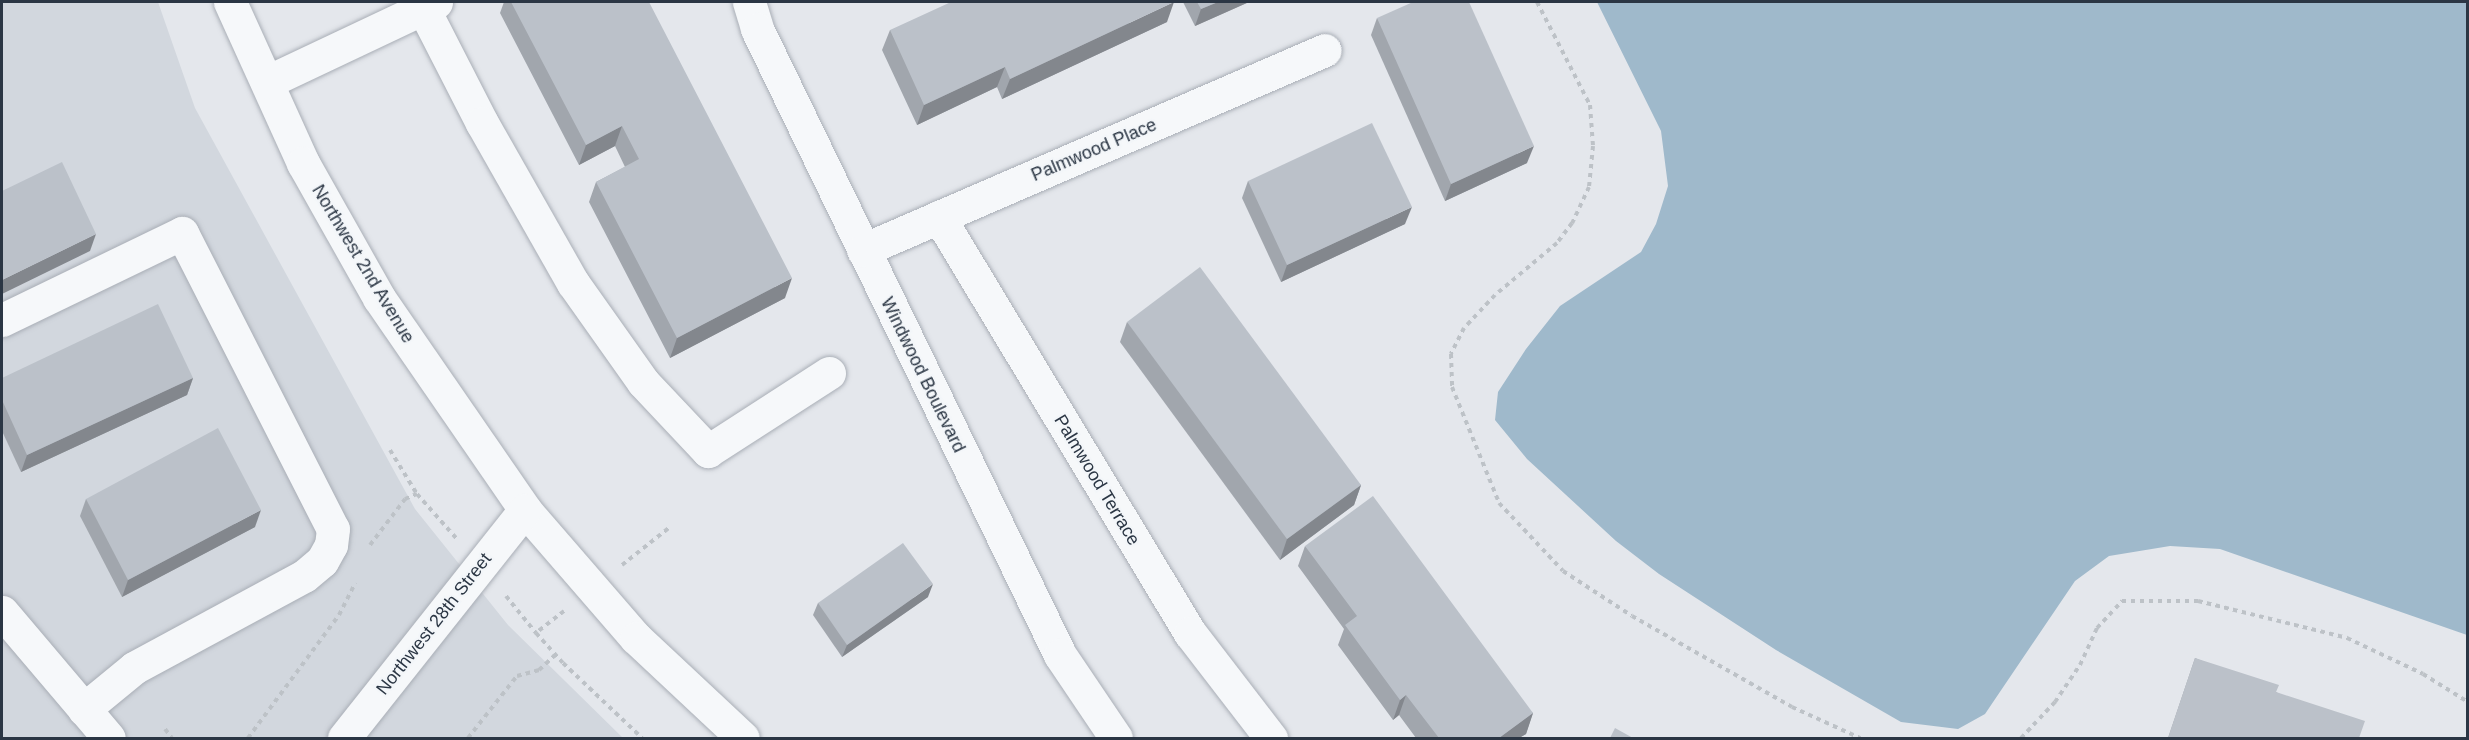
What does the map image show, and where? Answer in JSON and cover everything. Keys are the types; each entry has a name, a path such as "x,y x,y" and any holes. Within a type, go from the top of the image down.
{"street":[{"name":"Northwest 2nd Avenue","path":"230,2 303,163 380,298 525,510 636,638 743,738"},
{"name":"Windwood Boulevard","path":"748,2 757,29 862,250 1060,655 1116,738"},
{"path":"267,82 426,4 483,123 573,283 643,382 708,451 829,373"},
{"name":"Palmwood Place","path":"862,250 1325,50"},
{"name":"Palmwood Terrace","path":"939,217 1190,633 1267,737"},
{"path":"2,320 182,233 333,529 331,545 322,561 304,576 134,668 84,709"},
{"name":"Northwest 28th Street","path":"344,738 525,510"},
{"path":"4,619 110,738"}],"path":[{"path":"1537,2 1590,105 1593,146 1589,187 1572,223 1557,243 1495,295 1464,328 1451,354 1452,387 1499,503 1563,571 1632,616 1792,707 1860,738"},
{"path":"368,548 405,499 417,494"},
{"path":"248,738 339,615 358,576"},
{"path":"2022,738 2055,702 2080,665 2097,628 2122,601 2198,601 2347,638 2423,674 2468,702"},
{"path":"468,738 517,676 539,670 555,655"},
{"path":"165,729 172,738"}],"shaded area":[{"path":"2,2 158,2 195,108 415,509 508,625 623,738 2,738"}],"water":[{"path":"1597,2 2467,2 2467,635 2220,549 2170,546 2109,556 2075,581 1985,714 1958,729 1901,722 1776,650 1659,574 1616,541 1527,459 1495,420 1498,392 1526,349 1560,306 1641,252 1656,224 1668,186 1661,131"}],"building":[{"path":"511,2 649,2 792,278 677,338 596,182 639,159 622,126 586,145"},
{"path":"951,2 1174,2 1010,79 1005,67 924,105 890,30"},
{"path":"1197,2 1218,2 1201,9"},
{"path":"1413,2 1469,2 1534,146 1451,184 1377,18"},
{"path":"1372,123 1412,207 1287,265 1248,181"},
{"path":"62,162 96,234 2,280 2,191"},
{"path":"1200,267 1361,485 1287,539 1127,322"},
{"path":"158,304 193,378 27,455 2,400 2,378"},
{"path":"218,428 261,510 128,580 86,499"},
{"path":"1373,496 1533,713 1499,738 1439,738 1406,695 1400,700 1345,625 1357,616 1305,546"},
{"path":"903,543 933,584 847,645 818,603"},
{"path":"2195,658 2279,685 2276,692 2365,721 2359,738 2168,738"},
{"path":"1615,728 1633,738 1610,738"}]}
